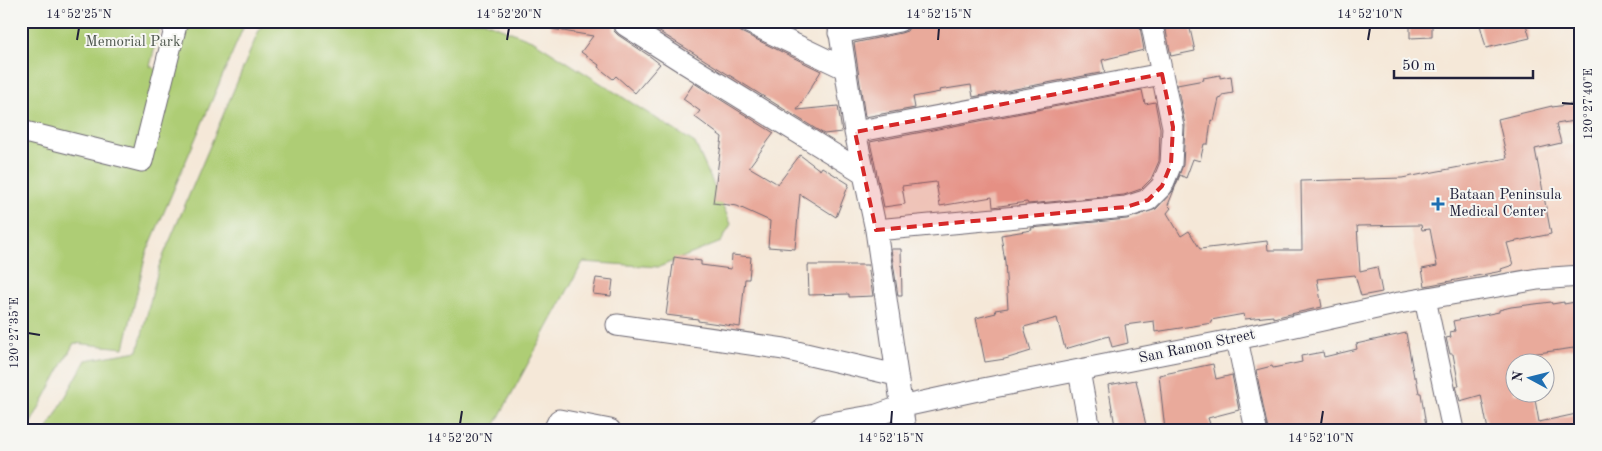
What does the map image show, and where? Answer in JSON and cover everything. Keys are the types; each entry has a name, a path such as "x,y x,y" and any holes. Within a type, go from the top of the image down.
{"street":[{"path":"21,131 142,161 177,21"},
{"path":"627,21 626,25 683,62 864,173"},
{"path":"746,21 844,68"},
{"path":"899,21 839,27 855,132 876,230 900,407 905,430"},
{"path":"876,230 1126,207 1148,200 1162,186 1171,164 1173,127 1151,21"},
{"path":"855,132 1162,74"},
{"name":"San Ramon Street","path":"818,430 825,424 877,415 900,407 1237,339 1399,303 1538,279 1581,276"},
{"path":"1425,299 1453,430"},
{"path":"617,325 784,349 896,375"},
{"path":"1237,339 1256,430"},
{"path":"1079,371 1090,430"},
{"path":"556,425 610,430"}],"highlighted area":[{"path":"1162,74 1173,127 1171,164 1162,186 1148,200 1126,207 876,230 855,132"}],"shaded area":[{"name":"Bataan Peninsula Medical Center","path":"1581,142 1581,265 1423,293 1410,228 1296,234 1293,181 1507,157"}],"green space":[{"name":"Memorial Park","path":"21,21 162,21 150,66 157,70 171,21 246,21 146,254 124,348 74,343 27,430 21,430"},
{"path":"263,21 483,21 534,41 695,143 731,224 721,242 659,267 583,262 492,430 47,430 86,360 138,351 159,266"}],"building":[{"path":"552,21 611,21 614,31 618,35 660,64 635,93 616,76 613,79 598,67 599,65 581,52 593,36 551,29"},
{"path":"642,21 734,21 735,28 741,32 821,71 797,110 838,106 842,132 824,134"},
{"path":"931,21 1139,21 1144,50 1102,60 1105,72 973,97 971,85 939,90 940,92 913,97 915,108 865,117 854,43 901,33 907,31 910,26"},
{"path":"1164,21 1166,21 1168,29 1189,24 1195,51 1171,56"},
{"path":"1410,21 1432,21 1432,37 1410,38"},
{"path":"1479,21 1525,21 1530,38 1486,48"},
{"path":"1220,75 1220,78 1231,76 1233,93 1222,95 1222,98 1219,99 1214,121 1211,120 1208,144 1204,144 1200,161 1193,159 1186,178 1180,175 1168,205 1171,208 1167,213 1181,236 1189,231 1200,249 1267,241 1268,250 1302,250 1301,181 1402,178 1507,158 1498,119 1552,106 1581,103 1581,120 1556,124 1561,143 1535,149 1551,234 1507,243 1513,265 1501,269 1502,271 1425,286 1422,269 1437,266 1430,229 1422,230 1421,225 1357,226 1360,271 1377,267 1382,292 1361,296 1355,275 1317,279 1322,307 1273,318 1273,316 1245,319 1244,314 1211,320 1212,323 1155,332 1154,321 1125,325 1128,343 1112,347 1109,336 1065,349 1057,318 1024,327 1031,351 1005,359 985,362 976,318 996,313 995,310 1008,308 1001,235 1032,230 1031,228 1127,219 1156,209 1173,191 1183,165 1185,125 1177,85"},
{"path":"694,83 774,133 749,167 778,184 800,155 820,170 822,167 849,184 836,217 800,194 795,249 768,247 770,221 737,206 713,203 722,137 695,117 700,111 683,99"},
{"path":"1142,90 1145,104 1155,102 1160,128 1159,161 1151,179 1141,189 1124,195 1028,204 1027,202 993,207 992,197 940,206 936,182 902,186 905,204 884,207 870,142"},
{"path":"891,249 901,249 902,296 898,296"},
{"path":"732,255 751,257 749,279 745,279 740,327 666,315 674,257 701,261 701,265 731,269"},
{"path":"808,265 868,265 873,296 849,297 849,294 809,295"},
{"path":"596,278 613,280 611,296 593,294"},
{"path":"1581,301 1581,347 1531,354 1504,354 1504,404 1536,404 1539,422 1581,413 1581,430 1488,430 1481,395 1460,401 1456,386 1459,386 1453,354 1450,354 1446,338 1451,337 1450,332 1455,331 1453,321 1499,312 1499,310 1511,307 1551,302 1552,304 1564,302 1564,304"},
{"path":"1406,333 1414,377 1416,377 1419,393 1421,393 1426,426 1409,430 1268,430 1256,370 1302,362 1301,356 1323,352 1324,357 1357,349 1356,344"},
{"path":"1213,364 1216,379 1232,375 1239,410 1208,418 1212,430 1165,430 1159,375"},
{"path":"1136,380 1147,430 1119,430 1118,426 1115,426 1108,385"}],"place":[{"name":"Bataan Peninsula Medical Center","path":"1438,204"}]}
